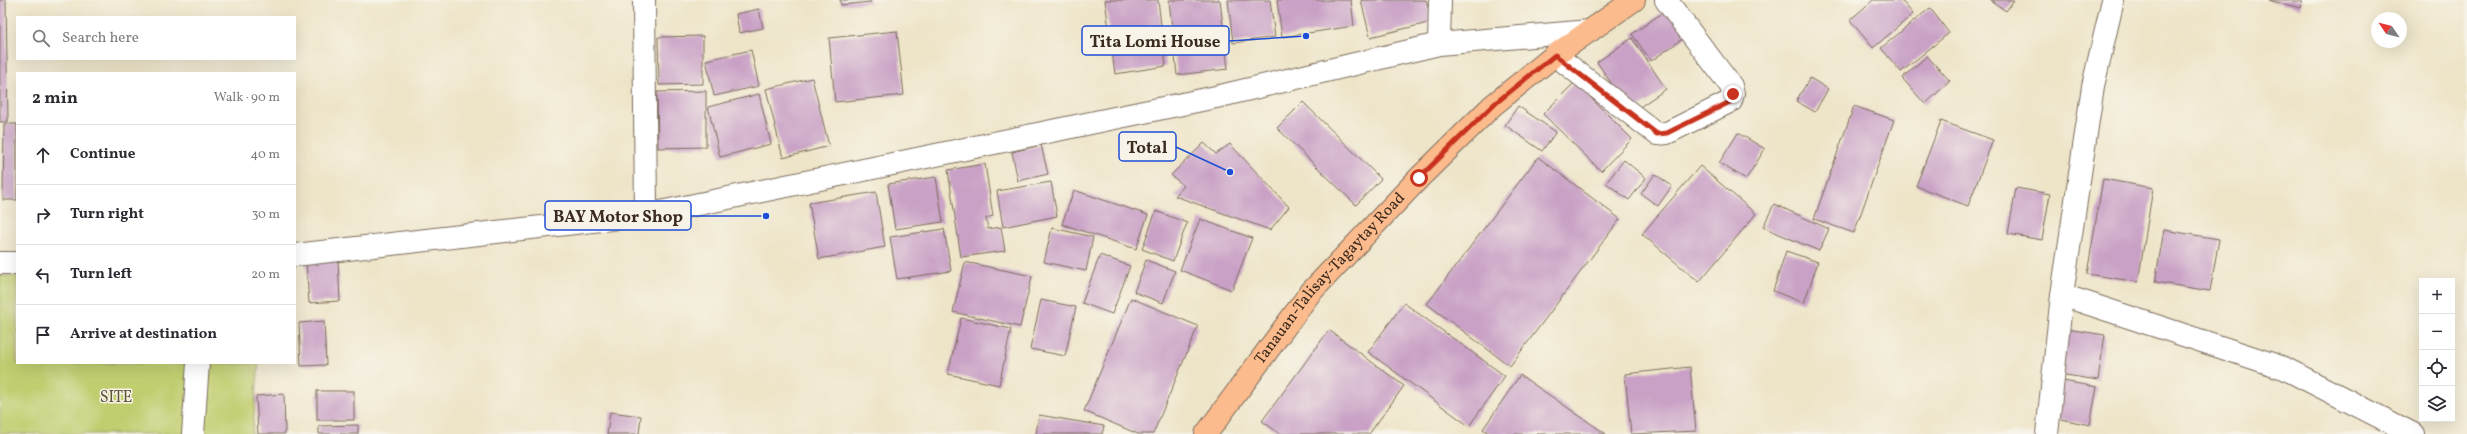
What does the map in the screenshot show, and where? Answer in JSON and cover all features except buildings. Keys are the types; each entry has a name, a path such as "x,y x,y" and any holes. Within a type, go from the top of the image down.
{"main road":[{"name":"Tanauan-Talisay-Tagaytay Road","path":"1206,434 1310,293 1419,178 1492,106 1555,55 1634,0"}],"street":[{"path":"644,0 646,215"},
{"path":"1439,44 1440,0"},
{"path":"1555,55 1657,134 1667,133 1732,101 1733,94 1730,86 1666,0"},
{"path":"2047,434 2062,295 2093,86 2112,0"},
{"path":"296,255 646,215 1208,99 1439,44 1590,32"},
{"path":"0,263 16,263"},
{"path":"2062,295 2284,368 2412,434"},
{"path":"194,434 198,364"}],"green space":[{"name":"SITE","path":"0,276 16,276 16,364 259,364 252,434 0,434"}],"place":[{"name":"Tita Lomi House","path":"1306,36"},
{"name":"Total","path":"1230,172"},
{"name":"BAY Motor Shop","path":"766,216"}],"route":[{"path":"1419,178 1492,106 1555,55 1657,134 1667,133 1732,101 1733,94"}]}
